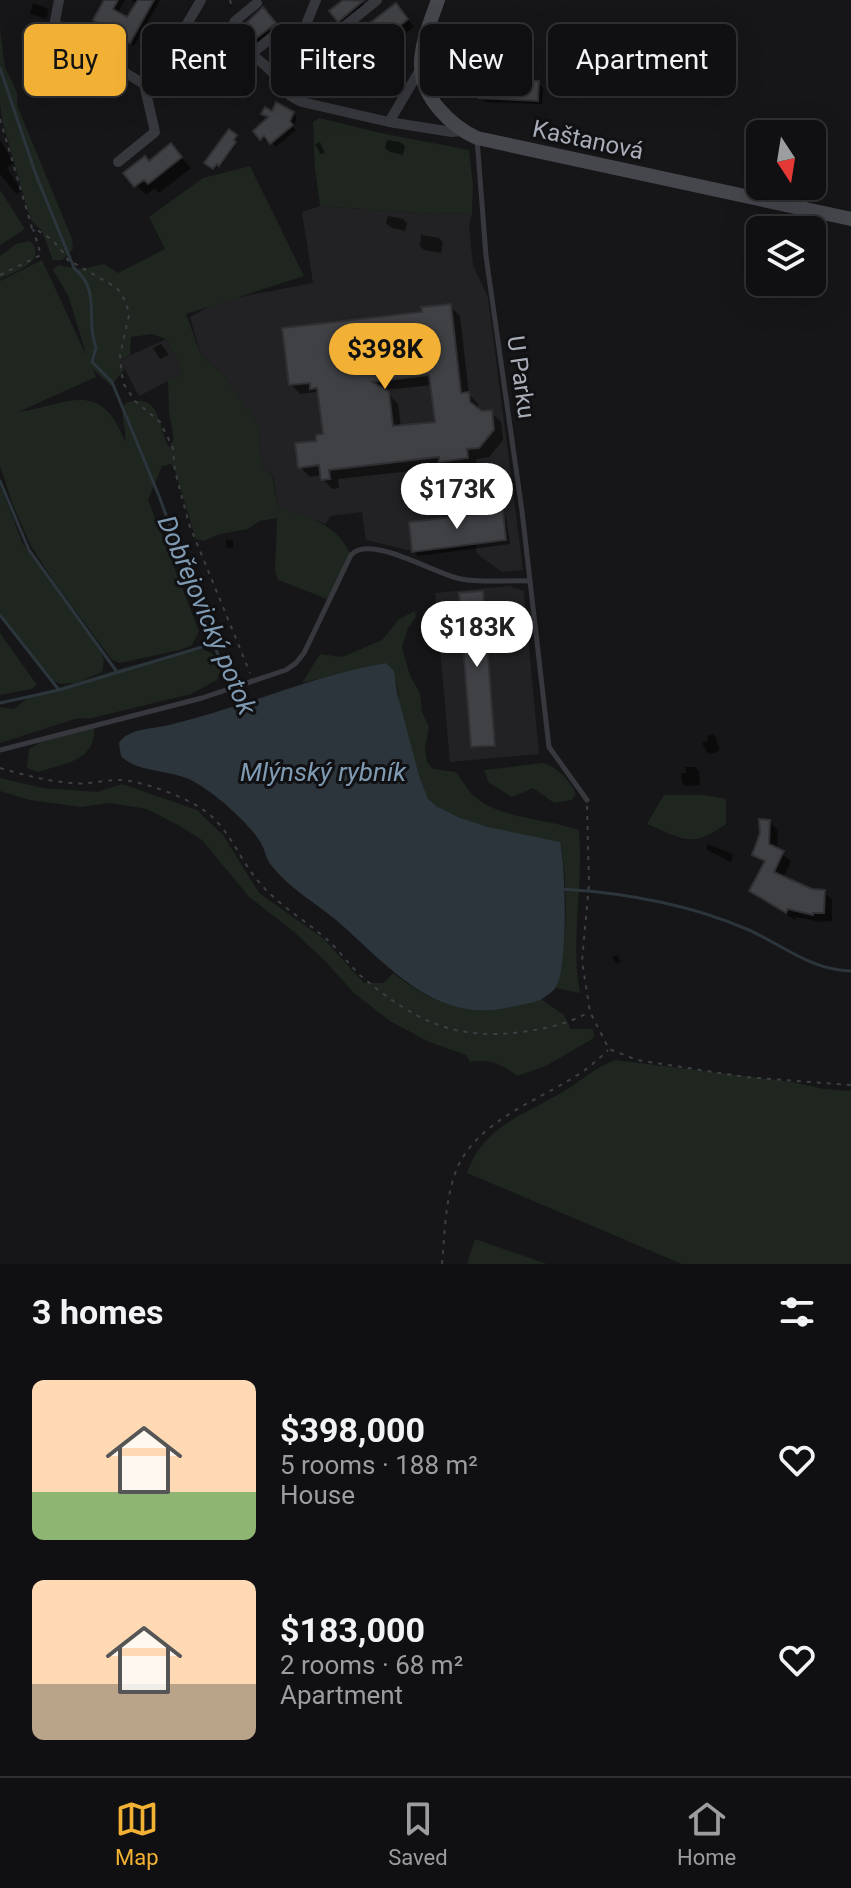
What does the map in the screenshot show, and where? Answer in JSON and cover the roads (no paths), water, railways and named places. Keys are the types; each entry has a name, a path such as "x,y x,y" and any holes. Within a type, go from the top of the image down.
{"street":[{"path":"59,0 55,21 62,35 142,83"},
{"path":"187,24 201,0"},
{"path":"306,24 316,0"},
{"path":"347,24 377,0"},
{"path":"428,24 433,2"},
{"path":"233,24 257,3"},
{"path":"255,51 271,38"},
{"path":"255,58 271,72"},
{"path":"389,122 420,70"},
{"path":"118,162 155,132 147,96"},
{"path":"289,96 302,102 389,122 461,131"},
{"name":"Kaštanová","path":"430,96 461,131 477,138 851,219"}],"lane":[{"name":"U Parku","path":"477,138 486,256 549,747 587,800"},
{"path":"0,750 224,691 286,670 304,653 351,555 359,548 407,558 460,579 529,581"}],"water":[{"name":"Mlýnský rybník","path":"386,663 394,671 419,776 428,799 460,818 560,842 565,893 563,960 556,987 542,999 506,1008 480,1010 456,1007 412,986 286,881 269,863 253,832 216,796 189,779 135,765 121,756 119,743 128,734 196,718 331,676"}],"waterway":[{"name":"Dobřejovický potok","path":"0,68 36,175 74,268 88,286 96,347 92,362 112,382 159,496 213,643 241,706"},
{"path":"0,481 29,550 117,672"},
{"path":"0,615 59,690"},
{"path":"0,703 59,690 212,644"},
{"name":"Dobřejovický potok","path":"562,889 634,897 704,913 749,930 810,962 851,971"}]}
